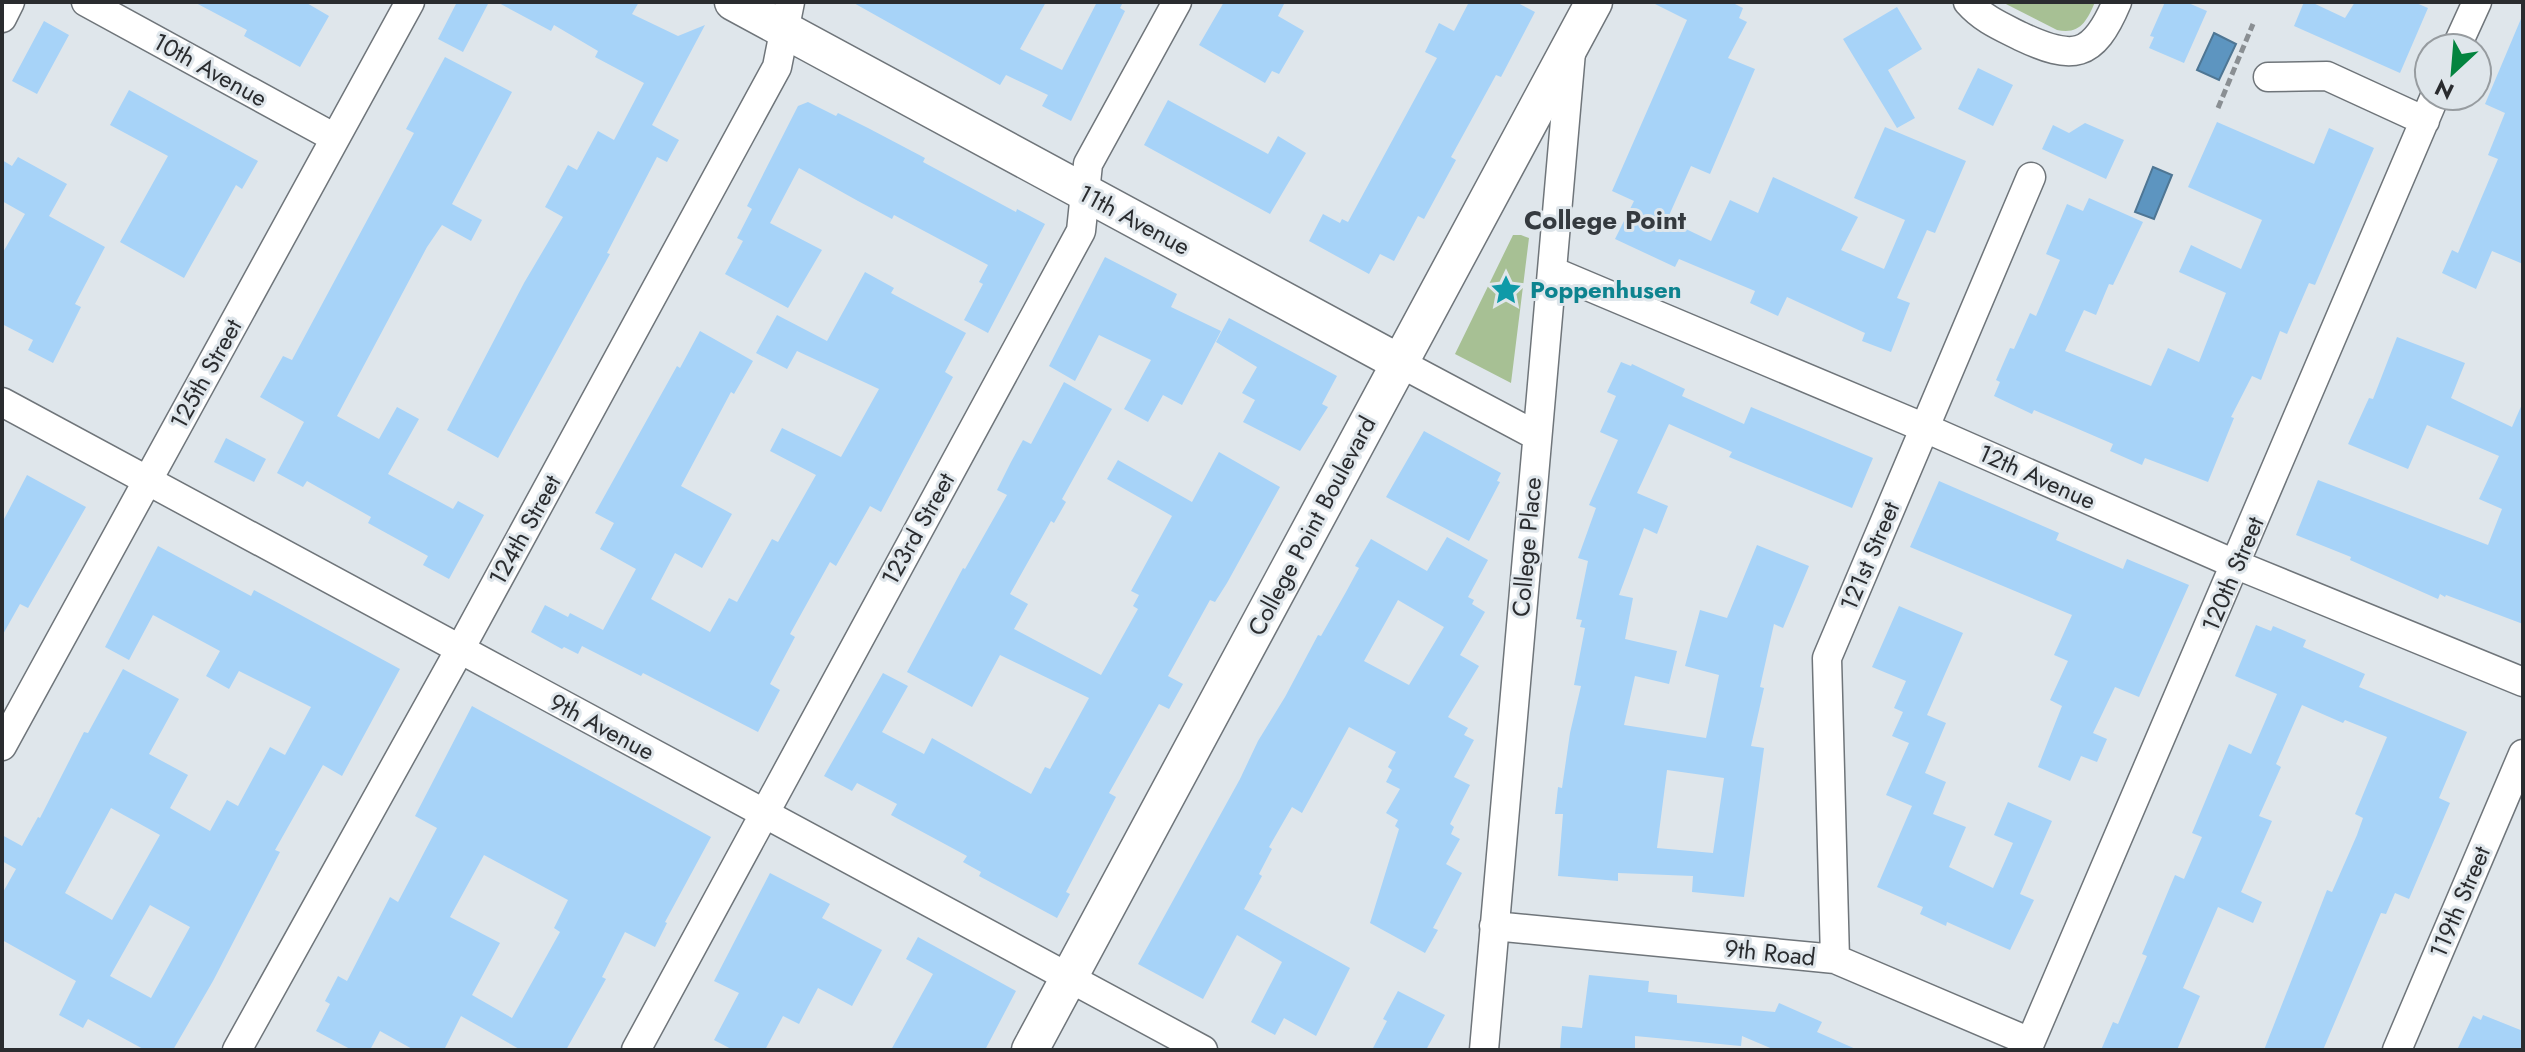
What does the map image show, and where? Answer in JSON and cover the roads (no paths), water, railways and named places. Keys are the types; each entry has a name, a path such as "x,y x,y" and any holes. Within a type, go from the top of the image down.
{"street":[{"path":"2,18 10,2"},
{"name":"10th Avenue","path":"86,2 335,138"},
{"name":"125th Street","path":"2,746 410,2"},
{"name":"11th Avenue","path":"733,2 788,16 1085,194 1537,436"},
{"name":"123rd Street","path":"636,1050 762,813 1081,231 1088,164 1177,2"},
{"name":"College Point Boulevard","path":"1030,1050 1594,2"},
{"path":"1968,2 1983,18 2061,52 2089,45 2105,29 2117,2"},
{"path":"2463,32 2477,2"},
{"name":"124th Street","path":"237,1050 459,651 777,67 788,16"},
{"name":"College Place","path":"1484,1050 1572,44"},
{"path":"2268,77 2327,76 2413,103"},
{"name":"120th Street","path":"2029,1046 2428,112"},
{"name":"121st Street","path":"1835,959 1827,658 2031,177"},
{"name":"12th Avenue","path":"1552,271 1925,428 2237,565 2523,682"},
{"name":"9th Avenue","path":"2,402 1203,1050"},
{"name":"119th Street","path":"2397,1050 2523,754"},
{"name":"9th Road","path":"1494,926 1835,959 2029,1046"}],"water":[{"path":"2214,33 2236,44 2219,80 2197,70"},
{"path":"2153,167 2172,175 2154,219 2135,212"}],"place":[{"name":"Poppenhusen","path":"1506,290"}],"district":[{"name":"College Point","path":"1605,220"}]}
